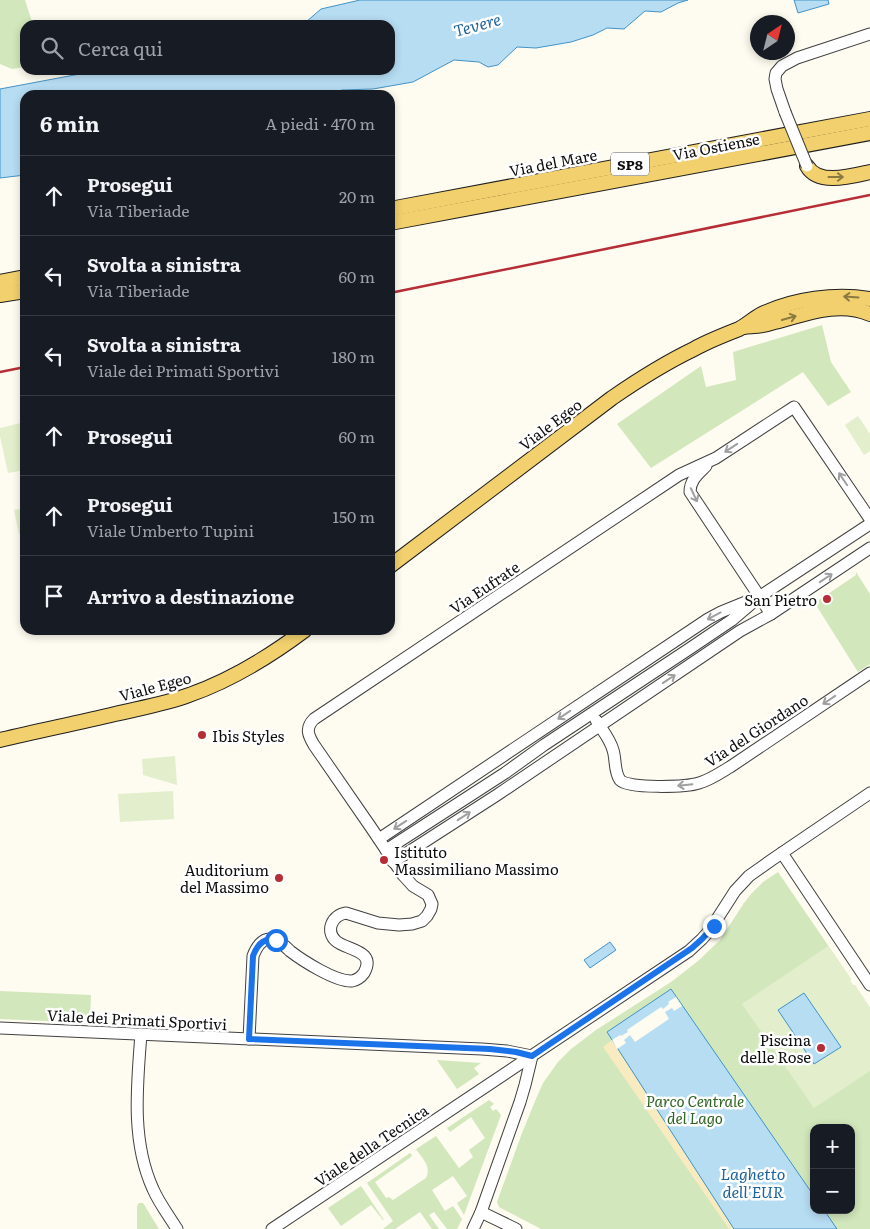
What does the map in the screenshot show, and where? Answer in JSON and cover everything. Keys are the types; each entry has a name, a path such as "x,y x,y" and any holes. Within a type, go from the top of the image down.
{"main road":[{"name":"Via del Mare","path":"395,208 870,119"},
{"name":"Via Ostiense","path":"395,222 870,133"},
{"path":"807,166 814,174 824,177 845,177 870,172"},
{"path":"0,282 20,278"},
{"path":"0,296 20,292"},
{"name":"Viale Egeo","path":"395,562 634,383 694,348 741,328 754,318 767,312 822,298 843,296 870,298"},
{"name":"Viale Egeo","path":"741,328 768,324 829,308 851,309 870,314"},
{"name":"Viale Egeo","path":"0,740 190,695 225,680 258,662 298,635"}],"street":[{"path":"807,166 777,89 775,79 778,70 787,63 870,34"},
{"path":"771,614 690,492 690,485 694,479 716,458 794,407 870,519"},
{"name":"Via Eufrate","path":"379,839 311,740 308,734 308,727 311,721 679,475 716,458"},
{"path":"386,850 689,649 732,620 759,597 870,524"},
{"path":"393,862 497,795 740,631 771,614 870,548"},
{"path":"249,1039 252,959 255,950 262,942 270,939 276,940 320,970 342,979 353,980 364,973 366,960 359,951 335,940 330,928 335,918 343,913 349,913 373,922 399,925 416,923 427,916 432,905 428,895 410,883 403,875 379,839 714,615 759,597"},
{"path":"681,637 696,660"},
{"path":"638,666 654,689"},
{"name":"Via del Giordano","path":"600,726 612,748 616,770 622,782 629,785 655,786 694,784 713,777 730,767 870,673"},
{"path":"584,702 600,726"},
{"path":"536,734 552,757"},
{"path":"480,771 497,795"},
{"name":"Viale della Tecnica","path":"272,1229 664,968 697,944 714,926 740,885 753,873 870,793"},
{"path":"425,809 440,831"},
{"path":"782,853 866,971 870,985"},
{"name":"Viale dei Primati Sportivi","path":"0,1028 502,1050 532,1056"},
{"path":"141,1034 137,1114 140,1148 153,1190 177,1229"},
{"path":"474,1229 520,1102 532,1056"},
{"path":"481,1212 516,1229"}],"green space":[{"path":"0,0 25,0 31,20 20,20 20,68 12,69 0,64"},
{"path":"822,325 831,362 851,392 828,406 803,372 651,468 617,424 701,366 706,387 736,380 733,352"},
{"path":"858,416 870,434 870,451 864,455 845,425"},
{"path":"20,423 20,471 8,473 0,428"},
{"path":"20,509 20,534 19,534 14,510"},
{"path":"856,572 870,594 870,664 858,672 811,597 816,602 856,575"},
{"path":"175,756 177,785 143,775 142,759"},
{"path":"173,791 174,819 120,822 118,794"},
{"name":"Parco Centrale del Lago","path":"778,872 870,1008 870,1229 541,1229 499,1207 497,1202 522,1133 543,1083 558,1062 571,1049 596,1030 671,982 698,961 720,940 751,894 763,882"},
{"name":"Piscina delle Rose","path":"828,946 870,1008 870,1071 814,1108 742,1004"},
{"path":"0,991 91,995 90,1023 0,1019"},
{"path":"437,1060 481,1063 474,1068 479,1074 457,1089"},
{"path":"489,1100 494,1104 490,1107 493,1111 496,1109 501,1115 464,1215 457,1203 467,1196 453,1176 432,1190 445,1211 453,1206 462,1219 457,1229 447,1229 434,1212 429,1215 439,1229 432,1229 420,1212 395,1229 383,1229 393,1221 367,1183 410,1153 411,1157 375,1182 386,1198 389,1197 393,1200 426,1178 428,1174 427,1166 416,1149 436,1136 459,1168 473,1157 469,1150 485,1138 471,1117 450,1132 447,1128"},
{"path":"361,1186 384,1220 371,1205 341,1226 328,1208"},
{"path":"139,1203 143,1203 159,1229 137,1229 137,1206"}],"sand":[{"path":"612,1040 734,1229 729,1229 603,1047"}],"water":[{"name":"Tevere","path":"360,0 688,0 661,12 645,11 624,29 607,28 571,42 536,48 517,47 498,65 488,67 479,62 454,60 413,82 373,89 20,90 20,176 0,178 0,89 74,75 395,75 395,20 308,20 321,9"},
{"path":"794,0 828,0 829,4 798,13"},
{"path":"610,942 616,950 590,968 584,960"},
{"name":"Laghetto dell'EUR","path":"671,989 810,1190 810,1214 827,1214 837,1229 734,1229 607,1032"},
{"path":"804,993 841,1047 814,1064 778,1010"}],"pier":[{"path":"676,997 682,1006 674,1011 672,1008 665,1012 669,1019 635,1042 630,1035 624,1040 626,1043 617,1049 612,1040 628,1032 627,1030 661,1007 663,1009 669,1004 668,1002"}],"railway":[{"path":"395,292 870,195"},
{"path":"0,372 20,368"}],"place":[{"name":"San Pietro","path":"827,599"},
{"name":"Ibis Styles","path":"202,735"},
{"name":"Istituto Massimiliano Massimo","path":"384,860"},
{"name":"Auditorium del Massimo","path":"279,878"},
{"name":"Piscina delle Rose","path":"821,1048"}],"route":[{"path":"276,940 270,939 262,942 256,948 253,956 249,1039 490,1049 532,1056 692,948 714,926"}]}
